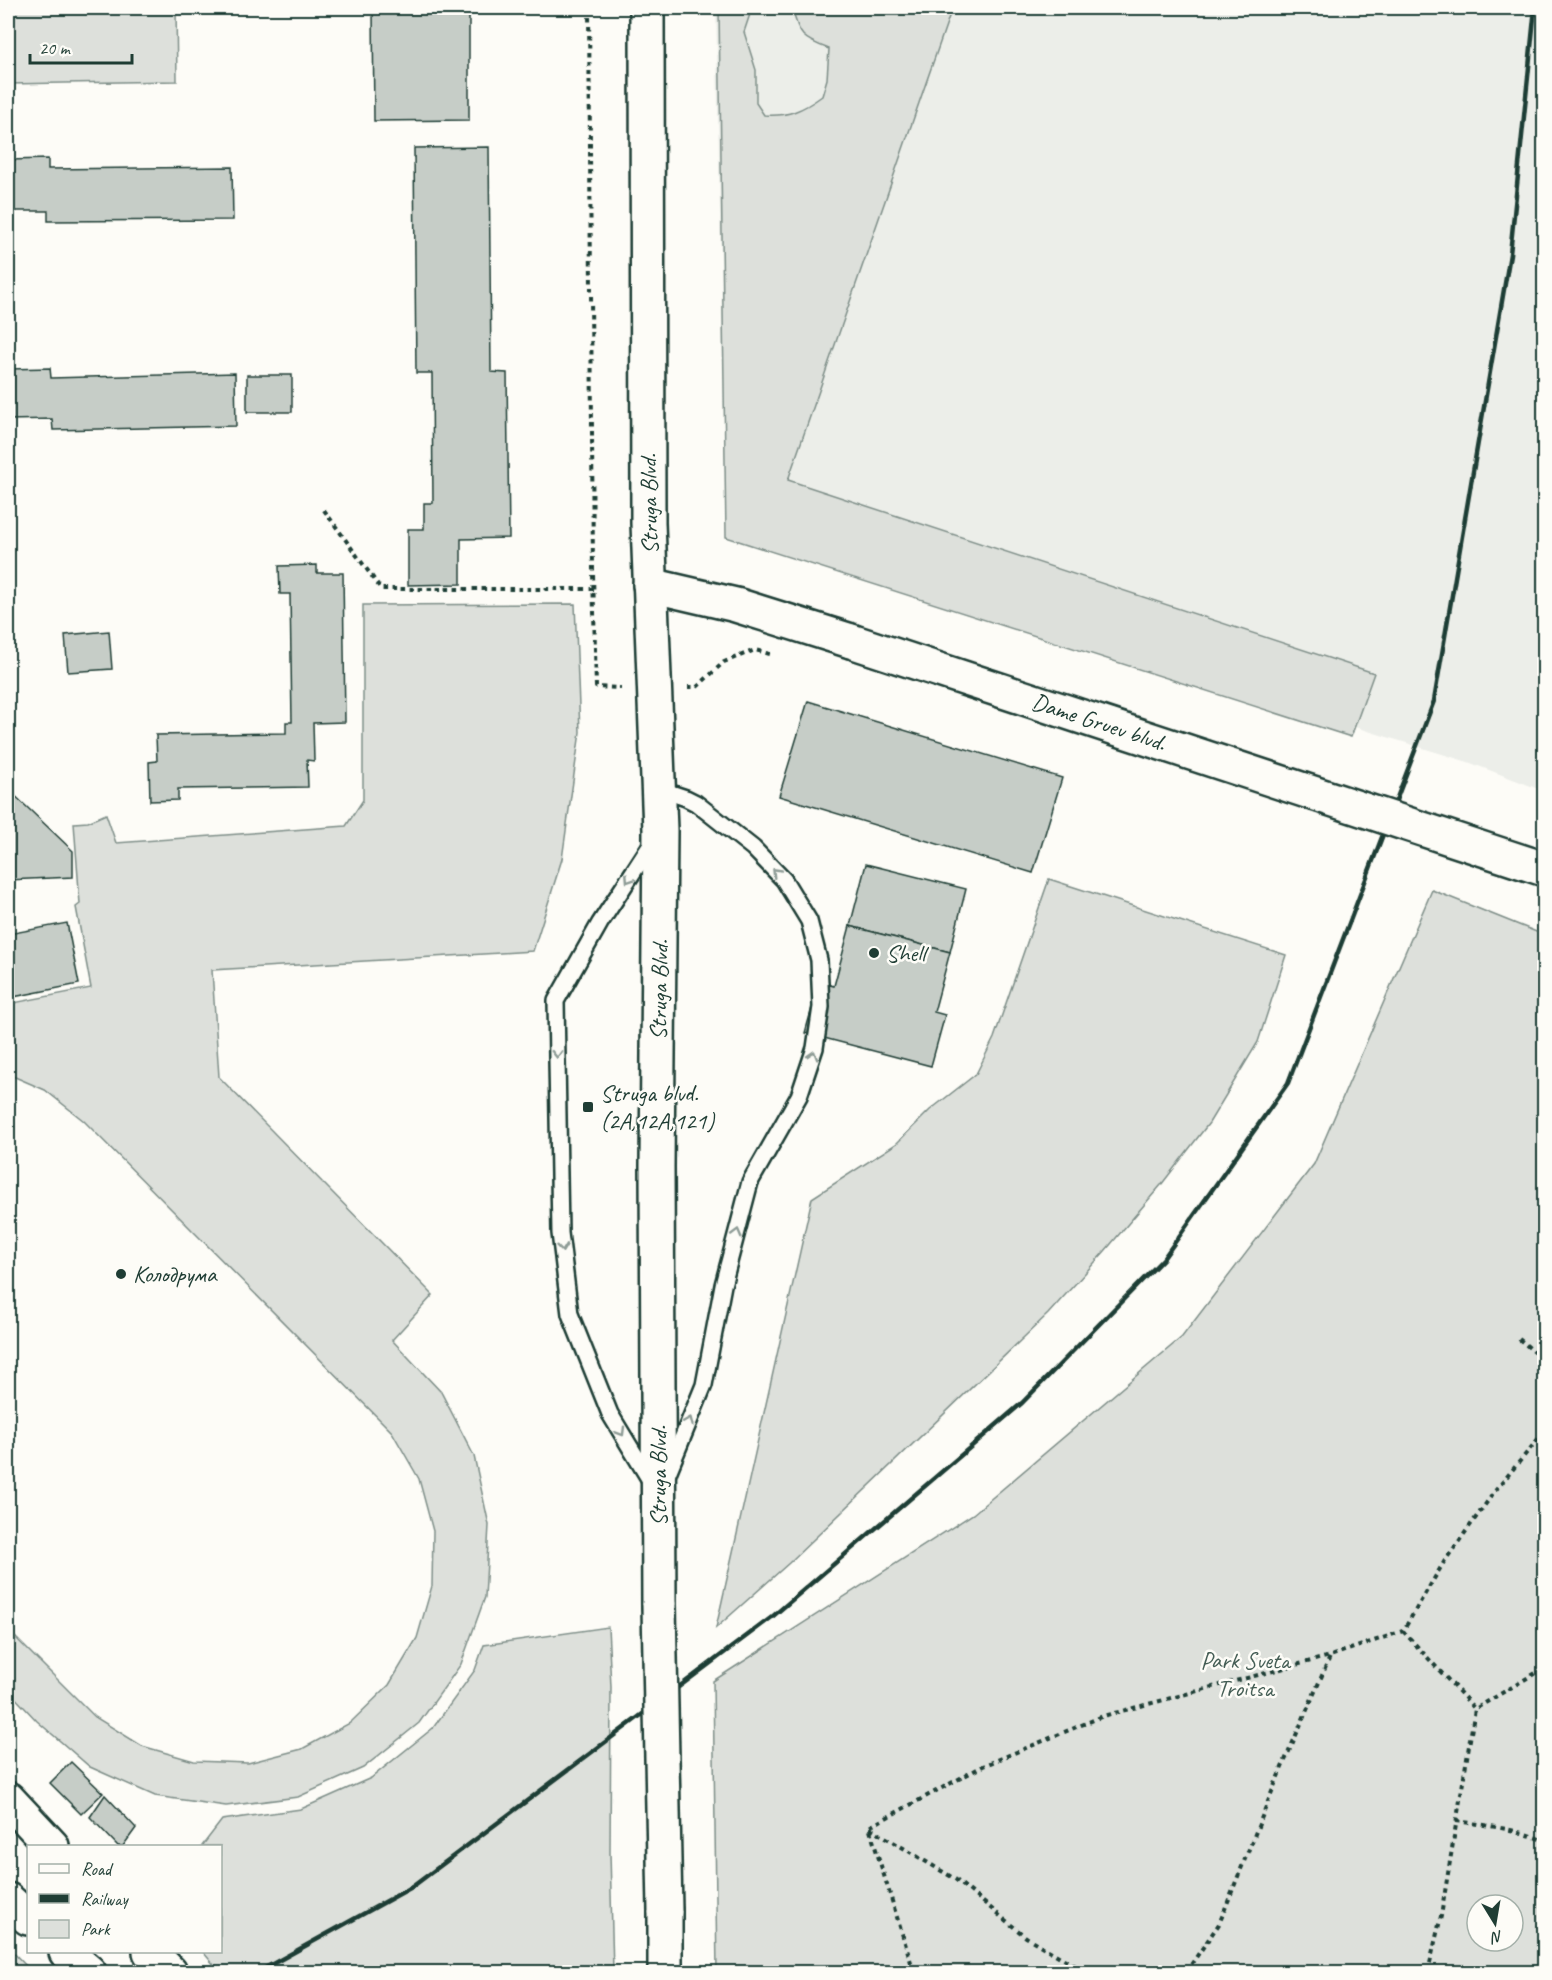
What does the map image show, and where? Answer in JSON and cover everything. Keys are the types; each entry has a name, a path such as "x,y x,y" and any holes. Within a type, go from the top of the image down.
{"main road":[{"name":"Struga Blvd.","path":"647,8 648,523 660,830 657,1155 658,1495 665,1972"},
{"name":"Dame Gruev blvd.","path":"650,585 736,605 852,641 1545,869"},
{"path":"8,1798 51,1845"},
{"path":"8,1900 27,1917"},
{"path":"151,1953 170,1972"}],"lane":[{"path":"658,789 696,803 753,848 784,880 809,921 819,960 821,1006 815,1048 799,1096 750,1182 723,1285 704,1385 658,1495"},
{"path":"658,1495 610,1414 570,1314 560,1233 556,1000 600,923 660,830"}],"path":[{"path":"589,8 596,687"},
{"path":"324,510 381,589 594,589"},
{"path":"697,687 724,662 755,650 777,656"},
{"path":"1519,1339 1545,1360"},
{"path":"869,1827 983,1766 1103,1716 1330,1656 1403,1631 1451,1553 1495,1491 1545,1432"},
{"path":"1403,1631 1475,1708"},
{"path":"1186,1972 1220,1924 1277,1779 1330,1656"},
{"path":"1475,1708 1545,1668"},
{"path":"1428,1972 1441,1916 1475,1708"},
{"path":"1456,1821 1529,1834 1545,1841"},
{"path":"869,1827 914,1972"},
{"path":"869,1827 955,1879 1026,1937 1086,1972"}],"shaded area":[{"path":"716,8 1544,8 1544,791 1468,762 726,532"}],"green space":[{"path":"8,8 176,8 177,81 8,84"},
{"path":"719,8 752,8 744,32 756,70 756,103 764,115 781,115 802,109 822,96 827,79 829,49 803,35 792,8 952,8 788,480 1374,673 1351,737 726,537"},
{"path":"575,604 580,732 562,859 533,951 212,970 219,1077 433,1295 392,1340 441,1392 474,1456 489,1525 485,1597 461,1664 419,1723 363,1768 298,1797 226,1806 155,1796 90,1767 37,1721 8,1690 8,1630 95,1717 142,1746 194,1761 248,1763 302,1749 350,1723 389,1685 417,1638 432,1586 433,1531 419,1479 392,1432 84,1121 45,1090 8,1074 8,1004 91,988 76,907 80,904 74,823 88,822 106,814 116,843 346,826 363,800 363,605"},
{"path":"1049,879 1286,955 1258,1042 1209,1123 1161,1185 1048,1314 789,1563 716,1628 812,1198 896,1144 930,1110 976,1074 994,1038"},
{"name":"Park Sveta Troitsa","path":"1432,890 1544,935 1544,1972 717,1972 713,1681 973,1514 1182,1337 1314,1164"},
{"path":"608,1627 611,1687 610,1853 613,1972 220,1972 204,1953 222,1953 222,1845 203,1845 222,1820 301,1809 371,1778 433,1728 475,1670 484,1645"},
{"path":"8,1947 32,1972 8,1972"}],"building":[{"path":"373,8 469,8 469,120 374,121"},
{"path":"489,147 491,372 507,373 509,538 461,539 461,584 408,585 408,529 424,529 424,503 433,503 432,373 416,373 414,148"},
{"path":"48,159 48,169 232,167 233,220 48,221 48,211 8,211 8,160"},
{"path":"50,368 51,378 235,373 236,426 53,430 52,419 8,420 8,369"},
{"path":"247,375 292,375 292,412 247,412"},
{"path":"317,565 317,573 343,573 345,722 313,723 314,761 307,760 308,787 178,789 178,800 150,801 149,762 157,761 156,735 286,733 286,722 292,722 290,594 280,594 279,566"},
{"path":"109,631 112,669 68,672 65,635"},
{"path":"808,701 1062,778 1033,873 779,796"},
{"path":"8,789 73,851 73,877 8,880"},
{"path":"866,864 966,889 950,952 850,926"},
{"path":"67,923 79,984 8,998 8,934"},
{"path":"850,926 950,952 934,1012 945,1015 931,1066 805,1033 819,982 834,986"},
{"path":"71,1762 103,1793 81,1814 50,1783"},
{"path":"105,1795 136,1828 124,1845 117,1845 90,1817"}],"railway":[{"path":"258,1972 412,1887 772,1617 1022,1403 1163,1259 1288,1083 1434,701 1510,254 1535,8"}],"place":[{"name":"Shell","path":"874,953"},
{"name":"Struga blvd. (2A,12A,121)","path":"588,1107"},
{"name":"Колодрума","path":"121,1274"}]}
